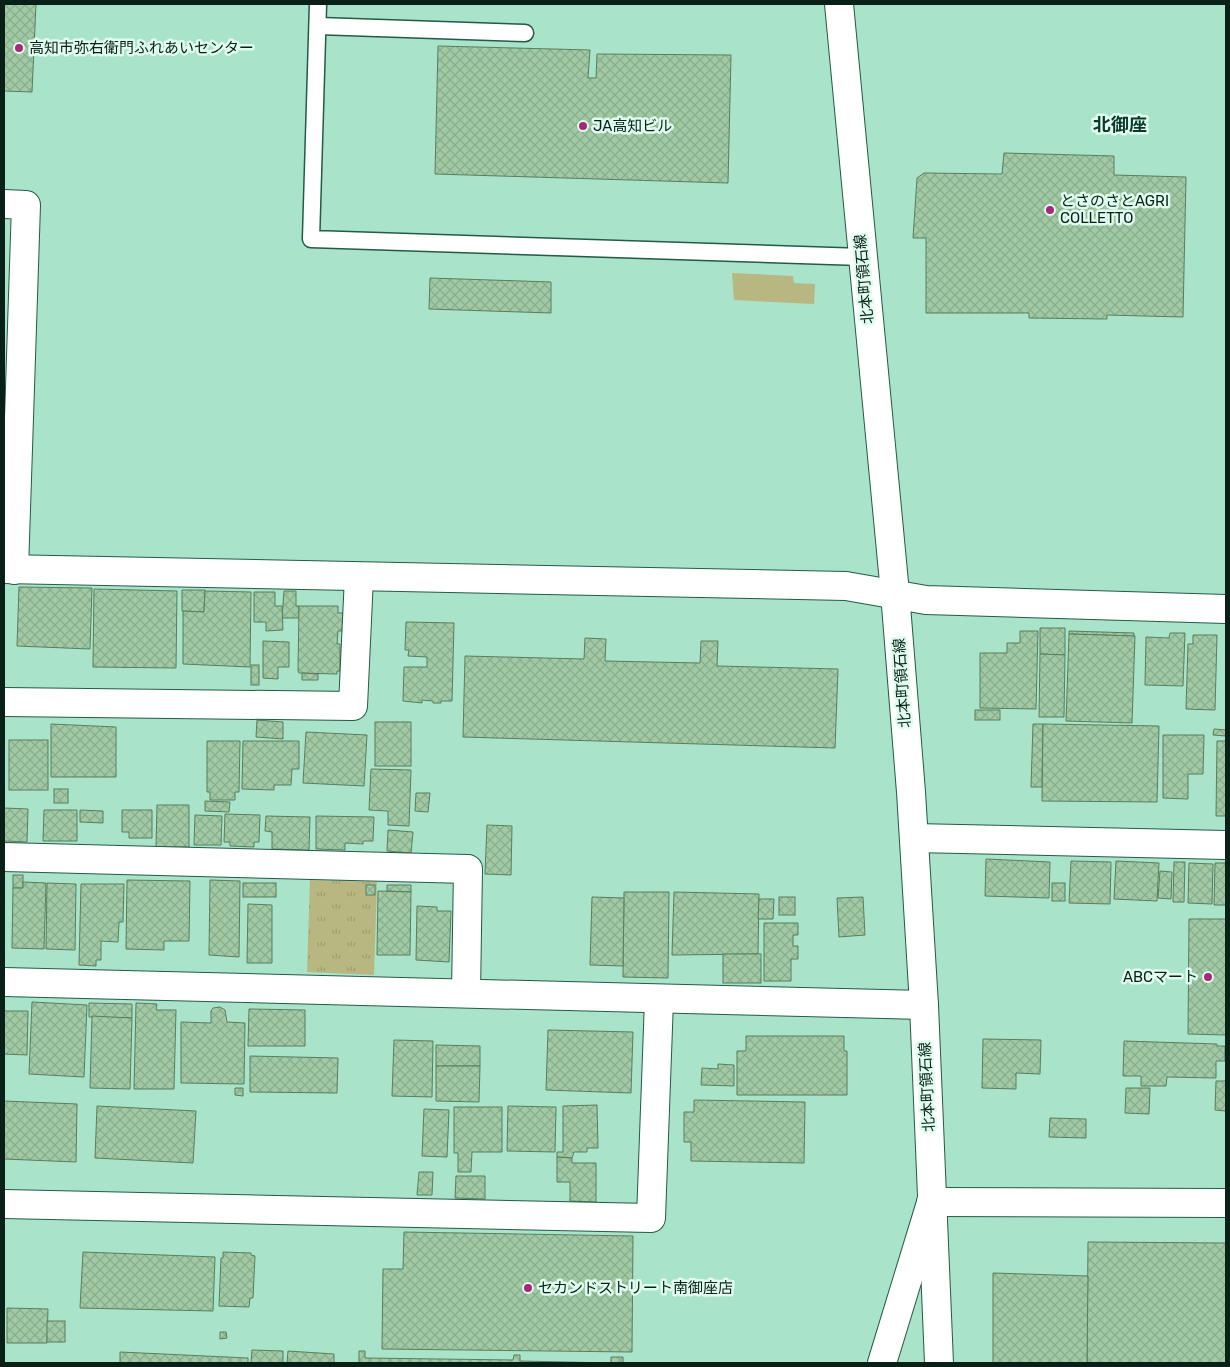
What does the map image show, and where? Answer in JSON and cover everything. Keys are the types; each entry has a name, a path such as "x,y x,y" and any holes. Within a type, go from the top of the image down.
{"street":[{"name":"北本町領石線","path":"839,4 895,593 914,838 924,1005 939,1363"},
{"path":"4,204 26,205 9,570 846,586 895,593 926,600 1226,609"},
{"path":"4,702 353,706 359,577"},
{"path":"914,838 1226,845"},
{"path":"4,857 468,869 466,993"},
{"path":"4,982 466,993 658,1000 924,1005"},
{"path":"4,1204 651,1218 658,1000"},
{"path":"882,1363 931,1202 1226,1203"}],"lane":[{"path":"318,4 311,239 862,257"},
{"path":"318,26 525,33"}],"green space":[{"path":"732,273 793,276 794,283 815,284 814,304 734,300"},
{"path":"310,880 377,882 374,975 307,972"}],"building":[{"name":"高知市弥右衛門ふれあいセンター","path":"4,4 36,4 32,92 4,91"},
{"name":"JA高知ビル","path":"438,46 590,50 588,78 596,78 597,54 731,55 728,183 435,174"},
{"name":"とさのさとAGRI COLLETTO","path":"1004,153 1114,156 1114,175 1186,177 1183,317 1107,315 1107,319 1029,318 1029,313 926,313 926,238 913,238 917,178 924,173 1002,174"},
{"path":"430,278 551,282 551,313 429,309"},
{"path":"19,587 92,588 90,649 17,646"},
{"path":"94,589 177,591 176,668 93,667"},
{"path":"182,590 205,590 204,612 182,611"},
{"path":"205,591 251,592 250,667 183,664 183,611 204,612"},
{"path":"284,591 296,591 296,606 299,606 299,618 282,618"},
{"path":"254,592 275,592 275,606 282,606 283,630 266,631 266,622 254,622"},
{"path":"299,606 338,606 338,613 343,613 342,631 338,631 337,644 340,644 340,671 337,671 337,674 299,673"},
{"path":"406,622 454,623 452,701 433,703 433,701 422,700 422,703 403,701 404,667 427,667 427,657 408,656 409,650 405,650"},
{"path":"1040,628 1065,628 1065,655 1040,654"},
{"path":"1020,631 1038,631 1036,709 980,708 980,653 1007,653 1007,643 1020,643"},
{"path":"1069,631 1134,633 1134,636 1069,634"},
{"path":"1170,633 1185,633 1183,686 1145,685 1146,637 1169,638"},
{"path":"1069,634 1135,636 1132,723 1066,721"},
{"path":"1193,635 1217,635 1215,710 1186,709 1188,644 1193,644"},
{"path":"585,638 606,639 605,661 700,663 701,641 718,641 717,666 838,669 835,748 463,737 465,656 584,659"},
{"path":"263,641 289,642 289,667 278,667 278,679 263,678"},
{"path":"1040,654 1065,655 1064,717 1039,717"},
{"path":"251,665 259,665 259,685 251,685"},
{"path":"302,673 318,674 318,680 302,680"},
{"path":"975,710 1000,710 1000,720 975,720"},
{"path":"257,720 283,722 283,739 256,737"},
{"path":"375,722 411,722 411,766 375,766"},
{"path":"51,724 116,727 116,777 51,777"},
{"path":"1033,724 1043,724 1042,787 1031,787"},
{"path":"1043,724 1159,726 1157,802 1042,801"},
{"path":"1214,729 1226,730 1226,736 1213,735"},
{"path":"306,732 367,735 364,786 303,783"},
{"path":"1163,735 1204,735 1203,774 1188,774 1188,799 1163,798"},
{"path":"9,740 48,740 48,790 9,790"},
{"path":"207,741 240,741 239,792 235,792 235,800 210,800 210,792 207,792"},
{"path":"243,741 299,741 299,769 292,769 291,785 274,785 274,790 242,789"},
{"path":"1217,741 1226,741 1226,816 1216,816"},
{"path":"371,769 411,770 409,826 388,825 388,811 369,810"},
{"path":"54,789 68,789 68,803 54,803"},
{"path":"416,793 430,793 428,812 415,811"},
{"path":"205,801 230,802 229,812 205,811"},
{"path":"157,805 189,805 189,847 156,847"},
{"path":"4,808 28,809 27,842 4,841"},
{"path":"44,810 77,810 77,841 43,841"},
{"path":"80,810 103,811 103,823 80,822"},
{"path":"122,810 152,810 152,838 129,838 129,832 122,832"},
{"path":"225,814 260,815 259,842 254,842 254,847 230,846 230,842 224,842"},
{"path":"195,815 222,816 221,845 194,845"},
{"path":"266,816 310,817 309,850 272,849 272,832 265,831"},
{"path":"316,816 374,817 373,841 363,841 363,844 345,843 345,850 316,849"},
{"path":"487,825 512,826 511,875 485,874"},
{"path":"388,830 413,832 411,853 387,851"},
{"path":"986,859 1050,862 1049,898 985,896"},
{"path":"1071,861 1111,862 1110,904 1069,903"},
{"path":"1116,861 1159,863 1157,901 1114,899"},
{"path":"1174,862 1185,862 1184,902 1173,902"},
{"path":"1189,863 1213,864 1212,904 1188,903"},
{"path":"1215,863 1226,863 1226,905 1214,905"},
{"path":"1160,871 1172,872 1171,899 1158,898"},
{"path":"13,875 23,875 23,888 13,888"},
{"path":"127,880 190,881 189,941 164,941 164,950 126,949"},
{"path":"210,880 240,881 239,957 209,955"},
{"path":"23,882 46,883 44,949 12,948 13,888 23,888"},
{"path":"47,883 76,884 75,950 46,949"},
{"path":"243,883 276,883 276,897 243,897"},
{"path":"1052,883 1065,883 1065,901 1052,901"},
{"path":"81,884 124,884 123,922 119,922 118,942 101,941 101,960 96,960 96,966 79,965"},
{"path":"366,885 375,885 375,895 366,895"},
{"path":"387,885 411,885 411,892 387,891"},
{"path":"378,891 411,892 410,955 377,955"},
{"path":"624,892 669,892 668,978 623,977"},
{"path":"674,892 759,894 758,954 672,955"},
{"path":"592,897 624,898 623,966 590,965"},
{"path":"779,897 795,897 795,915 779,915"},
{"path":"863,897 865,935 839,937 837,898"},
{"path":"759,899 774,899 773,919 758,919"},
{"path":"248,904 272,905 272,963 247,963"},
{"path":"417,906 437,907 437,911 451,911 449,962 416,960"},
{"name":"ABCマート","path":"1189,919 1226,919 1226,1035 1188,1034"},
{"path":"764,923 798,923 798,935 793,935 793,946 798,946 798,959 791,959 791,981 764,981"},
{"path":"723,954 761,954 761,983 723,983"},
{"path":"32,1002 87,1005 84,1077 29,1074"},
{"path":"89,1003 132,1004 132,1018 89,1017"},
{"path":"136,1003 157,1004 156,1010 176,1010 174,1089 134,1089"},
{"path":"220,1007 225,1010 227,1022 245,1023 244,1084 181,1083 181,1022 211,1023 211,1011 213,1008"},
{"path":"249,1009 305,1010 305,1046 248,1046"},
{"path":"4,1011 28,1011 27,1055 4,1054"},
{"path":"92,1016 132,1018 130,1089 90,1088"},
{"path":"548,1030 633,1032 631,1093 546,1090"},
{"path":"746,1036 844,1036 844,1051 847,1051 847,1095 737,1095 737,1051 746,1051"},
{"path":"983,1039 1041,1040 1040,1074 1016,1073 1016,1089 982,1088"},
{"path":"394,1040 433,1041 432,1097 392,1096"},
{"path":"1124,1041 1217,1044 1217,1046 1225,1046 1225,1061 1216,1061 1216,1078 1167,1077 1166,1086 1141,1086 1141,1076 1123,1076"},
{"path":"436,1045 480,1046 480,1066 436,1066"},
{"path":"250,1056 338,1058 337,1093 250,1092"},
{"path":"718,1064 734,1065 734,1086 701,1085 702,1068 718,1069"},
{"path":"436,1066 480,1066 479,1102 436,1101"},
{"path":"1216,1081 1226,1081 1226,1111 1215,1110"},
{"path":"235,1088 243,1088 243,1096 235,1095"},
{"path":"1126,1088 1150,1088 1149,1114 1125,1113"},
{"path":"694,1100 805,1102 804,1163 691,1161 691,1142 684,1142 684,1112 694,1112"},
{"path":"4,1101 77,1104 76,1162 4,1159"},
{"path":"597,1105 598,1148 587,1148 587,1152 574,1152 572,1158 557,1157 557,1152 563,1152 563,1106"},
{"path":"97,1106 196,1111 193,1163 95,1158"},
{"path":"508,1106 556,1107 555,1152 507,1151"},
{"path":"454,1107 502,1107 502,1152 472,1152 471,1172 458,1172 458,1153 454,1153"},
{"path":"424,1109 449,1110 447,1157 422,1156"},
{"path":"1050,1118 1086,1119 1086,1138 1049,1137"},
{"path":"557,1157 572,1158 572,1163 596,1163 596,1202 570,1201 570,1182 557,1182"},
{"path":"419,1172 433,1172 432,1195 417,1195"},
{"path":"456,1176 485,1176 485,1199 455,1198"},
{"path":"404,1232 633,1236 632,1352 382,1349 383,1269 403,1269"},
{"path":"1088,1242 1226,1243 1226,1363 1087,1363"},
{"path":"83,1252 215,1257 213,1311 80,1308"},
{"path":"223,1252 251,1253 251,1255 255,1256 253,1298 250,1298 249,1307 219,1306 221,1258 223,1258"},
{"path":"993,1273 1088,1276 1087,1363 993,1363"},
{"path":"7,1308 48,1309 47,1343 7,1343"},
{"path":"47,1321 65,1321 65,1342 47,1342"},
{"path":"220,1332 226,1332 227,1338 220,1339"},
{"path":"252,1350 283,1351 283,1363 251,1363"},
{"path":"288,1351 334,1354 334,1363 287,1363"},
{"path":"359,1351 365,1351 365,1358 513,1360 514,1355 520,1355 520,1361 611,1363 359,1363"},
{"path":"120,1352 248,1358 248,1363 120,1363"},
{"path":"611,1357 623,1357 623,1363 611,1363"}],"place":[{"name":"高知市弥右衛門ふれあいセンター","path":"19,48"},
{"name":"JA高知ビル","path":"583,126"},
{"name":"とさのさとAGRI COLLETTO","path":"1050,210"},
{"name":"ABCマート","path":"1208,977"},
{"name":"セカンドストリート南御座店","path":"528,1288"}],"district":[{"name":"北御座","path":"1120,125"}]}
